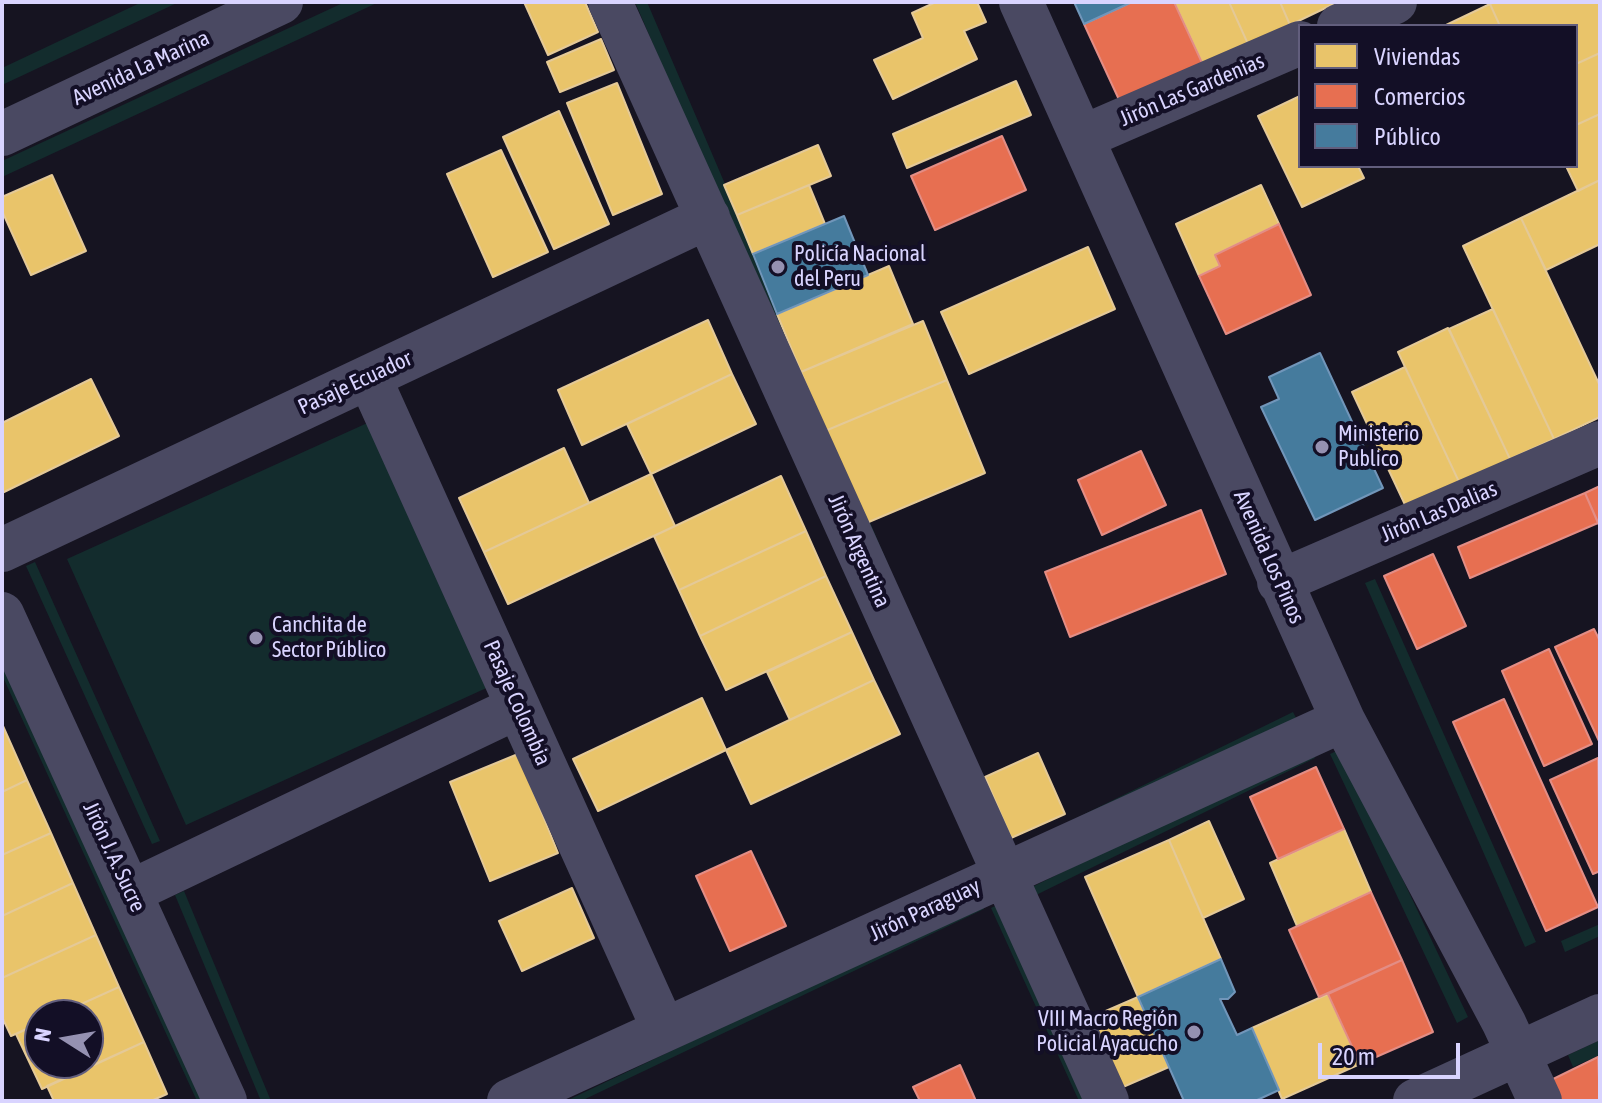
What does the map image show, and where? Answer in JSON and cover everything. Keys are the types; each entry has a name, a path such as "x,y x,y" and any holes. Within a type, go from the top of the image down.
{"street":[{"name":"Avenida La Marina","path":"2,134 281,2"},
{"name":"Jirón Argentina","path":"610,2 1107,1101"},
{"name":"Avenida Los Pinos","path":"1021,2 1343,720 1519,1055 1540,1101"},
{"path":"1344,24 1395,2"},
{"name":"Jirón Las Gardenias","path":"1083,137 1298,44"},
{"name":"Pasaje Ecuador","path":"2,550 708,217"},
{"name":"Pasaje Colombia","path":"369,377 664,1030"},
{"name":"Jirón Las Dalias","path":"1279,582 1600,443"},
{"name":"Jirón J. A. Sucre","path":"2,614 225,1101"},
{"path":"130,892 518,707"},
{"name":"Jirón Paraguay","path":"509,1101 1343,720"},
{"path":"1415,1101 1600,1016"}],"green space":[{"path":"142,2 179,2 2,85 2,68"},
{"path":"345,2 379,2 2,177 2,161"},
{"path":"635,2 647,2 1007,842 996,846"},
{"path":"374,420 493,685 186,825 67,559"},
{"path":"35,562 160,841 152,844 26,566"},
{"path":"1375,579 1536,942 1525,947 1365,583"},
{"path":"2,628 218,1101 197,1101 2,675"},
{"path":"1293,712 1297,720 1011,850"},
{"path":"1341,749 1468,1017 1457,1023 1330,754"},
{"path":"1311,750 1315,758 1034,896 1030,888"},
{"path":"184,891 271,1101 261,1101 175,895"},
{"path":"982,903 984,909 581,1101 566,1101"},
{"path":"997,905 1086,1101 1079,1101 991,908"},
{"path":"1600,924 1600,936 1565,952 1561,941"},
{"path":"1600,1040 1600,1055 1573,1067 1568,1055"}],"building: Viviendas":[{"path":"524,2 585,2 598,32 548,55"},
{"path":"936,2 977,2 986,22 964,31 977,59 893,99 874,60 923,38 912,13"},
{"path":"1174,2 1229,2 1248,44 1203,65"},
{"path":"1229,2 1280,2 1290,25 1248,44"},
{"path":"1280,2 1338,2 1290,25"},
{"path":"1599,2 1600,53 1578,63 1578,24 1499,24 1490,4"},
{"path":"1490,4 1499,24 1448,24"},
{"path":"601,39 614,70 560,92 547,62"},
{"path":"1600,53 1600,114 1578,124 1578,63"},
{"path":"1016,81 1031,115 907,168 893,134"},
{"path":"617,83 662,194 613,215 567,103"},
{"path":"1298,97 1298,168 1359,168 1364,178 1302,207 1258,116"},
{"path":"559,111 609,224 554,249 503,137"},
{"path":"1600,114 1600,180 1578,191 1567,168 1578,168 1578,124"},
{"path":"818,145 831,176 737,215 724,185"},
{"path":"501,150 548,252 493,277 447,174"},
{"path":"52,175 86,251 31,275 2,211 2,197"},
{"path":"1600,180 1600,244 1546,270 1521,218"},
{"path":"809,185 825,224 753,254 737,215"},
{"path":"1261,185 1279,224 1215,255 1220,266 1199,276 1176,224"},
{"path":"1521,218 1600,386 1600,417 1554,439 1463,246"},
{"path":"1088,247 1115,309 969,374 941,312"},
{"path":"889,266 913,324 801,372 777,314"},
{"path":"1493,309 1554,439 1510,459 1449,329"},
{"path":"708,320 732,374 582,445 558,390"},
{"path":"923,321 947,380 825,431 801,372"},
{"path":"1448,328 1510,459 1460,484 1398,352"},
{"path":"1405,367 1460,484 1407,509 1352,392"},
{"path":"732,374 756,424 651,474 627,424"},
{"path":"91,379 119,436 2,493 2,423"},
{"path":"947,380 985,473 864,524 825,431"},
{"path":"564,448 589,503 484,552 459,498"},
{"path":"651,474 675,526 508,604 484,552"},
{"path":"781,476 806,531 679,590 654,536"},
{"path":"806,531 826,576 700,636 679,590"},
{"path":"826,576 852,632 726,690 700,636"},
{"path":"852,632 874,680 790,720 767,672"},
{"path":"874,680 900,734 751,804 726,750"},
{"path":"702,698 726,750 598,811 573,759"},
{"path":"2,726 27,780 2,792"},
{"path":"1038,753 1065,814 1011,838 985,777"},
{"path":"518,754 558,853 490,881 450,782"},
{"path":"27,780 51,833 2,855 2,792"},
{"path":"1209,821 1244,899 1203,918 1169,840"},
{"path":"1344,829 1371,892 1297,926 1270,863"},
{"path":"51,833 73,883 2,916 2,855"},
{"path":"1169,840 1221,959 1138,997 1085,877"},
{"path":"73,883 96,935 2,978 2,916"},
{"path":"572,888 594,938 522,971 499,921"},
{"path":"96,935 119,987 92,999 24,999 24,1030 11,1036 2,1017 2,978"},
{"path":"119,987 144,1042 104,1060 104,999 92,999"},
{"path":"1328,994 1360,1064 1282,1099 1252,1028"},
{"path":"1138,997 1169,1067 1116,1090 1085,1020"},
{"path":"24,1030 24,1051 16,1034"},
{"path":"144,1042 167,1094 151,1101 54,1101 47,1086 62,1079 104,1079 104,1060"},
{"path":"37,1079 64,1079 42,1089"}],"building: Comercios":[{"path":"1132,2 1174,2 1203,65 1121,104 1084,24"},
{"path":"1002,136 1026,190 935,230 911,176"},
{"path":"1279,224 1311,295 1226,334 1199,276 1220,266 1215,255"},
{"path":"1141,451 1166,505 1102,535 1078,480"},
{"path":"1600,486 1600,527 1585,493"},
{"path":"1585,493 1598,523 1470,578 1458,547"},
{"path":"1201,510 1226,574 1070,637 1045,572"},
{"path":"1433,554 1466,626 1417,649 1384,576"},
{"path":"1594,629 1600,641 1599,741 1555,647"},
{"path":"1549,649 1592,744 1544,766 1502,671"},
{"path":"1504,699 1598,907 1546,931 1453,722"},
{"path":"1598,758 1600,871 1593,874 1550,780"},
{"path":"1316,767 1344,829 1278,859 1250,797"},
{"path":"751,851 786,926 730,951 696,876"},
{"path":"1371,892 1402,960 1319,997 1289,930"},
{"path":"1402,960 1433,1032 1360,1064 1328,994"},
{"path":"1598,1057 1600,1101 1554,1101 1545,1083"},
{"path":"960,1065 976,1101 920,1101 913,1087"}],"building: Público":[{"path":"1074,2 1132,2 1084,24"},
{"path":"844,216 868,275 777,314 753,254"},
{"name":"Ministerio Publico","path":"1320,353 1383,488 1315,520 1261,407 1279,399 1269,377"},
{"name":"VIII Macro Región Policial Ayacucho","path":"1221,959 1235,992 1228,999 1220,999 1237,1035 1252,1028 1279,1090 1255,1101 1184,1101 1138,997"}],"place":[{"name":"Policía Nacional del Peru","path":"778,267"},
{"name":"Ministerio Publico","path":"1322,447"},
{"name":"Canchita de Sector Público","path":"256,638"},
{"name":"VIII Macro Región Policial Ayacucho","path":"1194,1032"}]}
